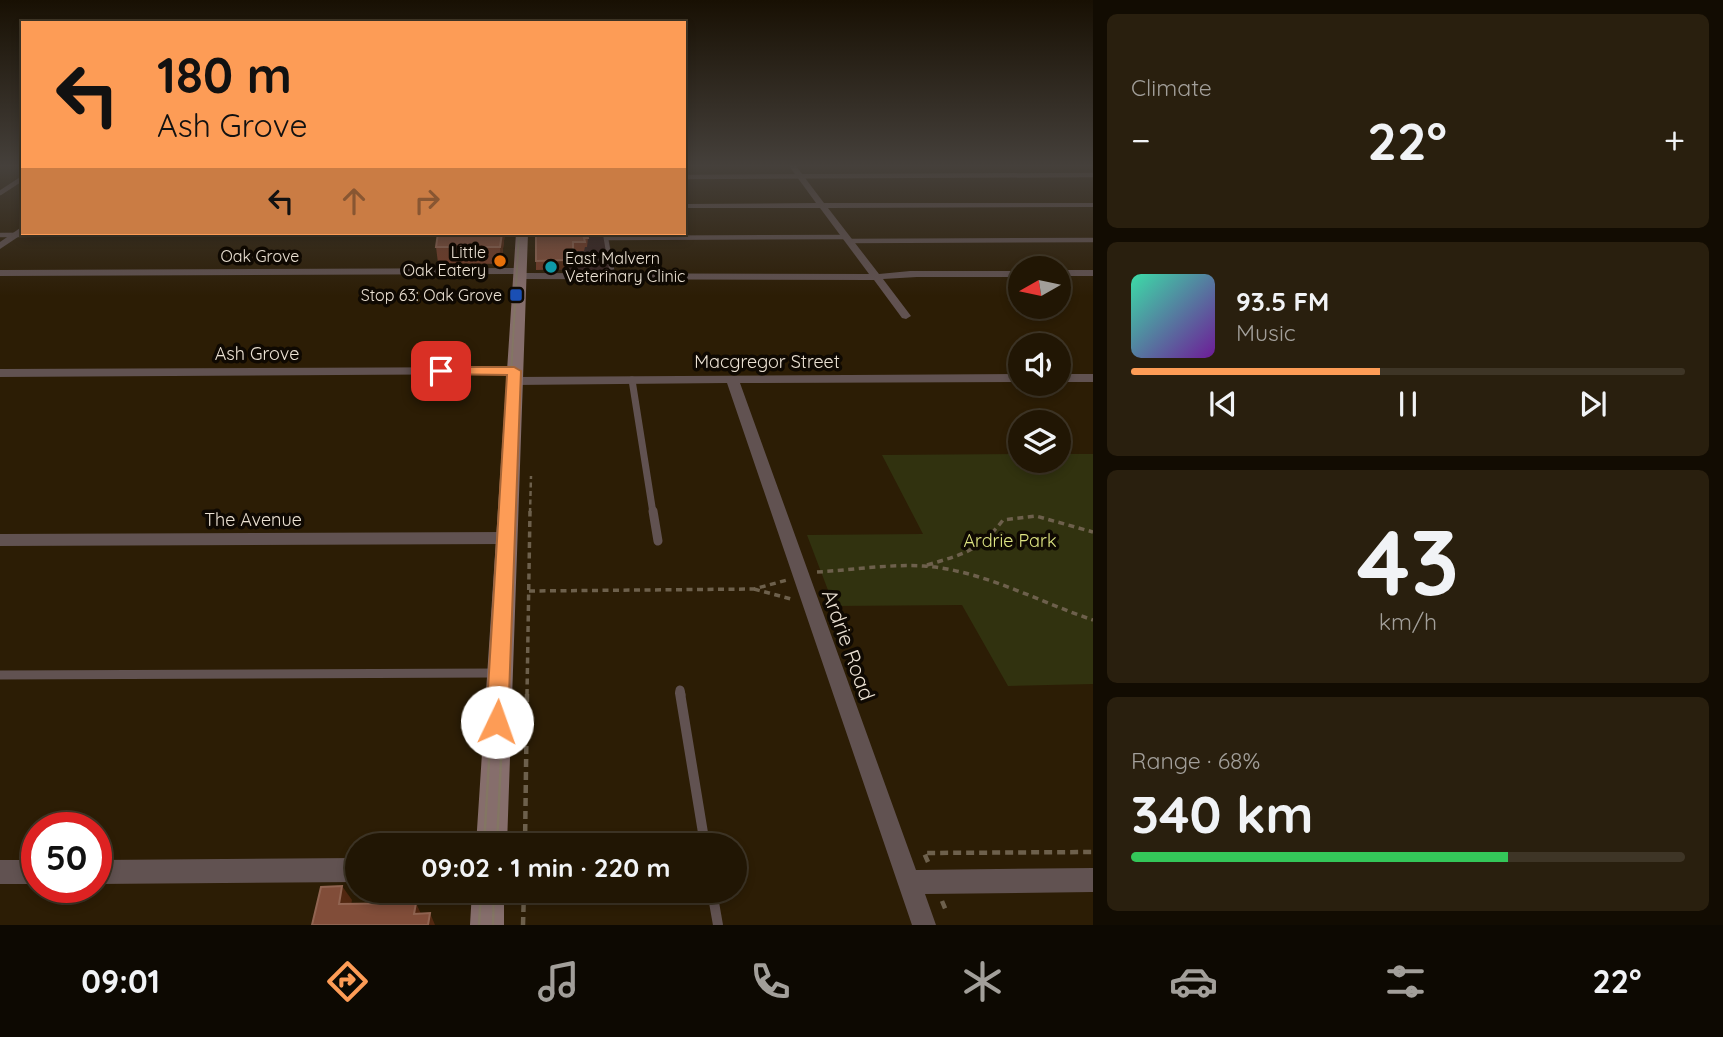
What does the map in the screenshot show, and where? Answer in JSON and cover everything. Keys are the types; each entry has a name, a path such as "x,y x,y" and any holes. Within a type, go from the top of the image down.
{"main road":[{"path":"492,833 522,235"},
{"path":"486,925 487,903"}],"street":[{"path":"824,209 906,316"},
{"path":"0,246 19,232"},
{"name":"Oak Grove","path":"0,272 613,276 1008,274"},
{"path":"1071,274 1093,273"},
{"name":"Ash Grove","path":"0,373 514,376"},
{"name":"Macgregor Street","path":"514,376 632,380 1008,378"},
{"path":"1071,378 1093,378"},
{"name":"Ardrie Road","path":"732,379 924,925"},
{"name":"The Avenue","path":"0,540 506,538"},
{"path":"0,872 21,872"},
{"path":"112,872 329,875 345,872"},
{"path":"909,882 1093,880"}],"lane":[{"path":"0,235 19,232"},
{"path":"613,276 606,236 1093,240"},
{"path":"632,380 658,541"},
{"path":"0,675 499,673"},
{"path":"680,690 703,833"},
{"path":"714,903 718,925"}],"path":[{"path":"525,833 531,476"},
{"path":"924,566 947,561 988,541 1003,520 1037,516 1093,532"},
{"path":"754,589 780,597 808,598"},
{"path":"523,925 524,903"}],"shaded area":[{"path":"536,235 608,235 614,270 536,270"}],"green space":[{"name":"Ardrie Park","path":"1008,454 1008,473 1071,473 1071,454 1093,454 1093,684 1008,686 962,605 834,606 807,535 923,534 882,455"}],"building":[{"path":"438,235 502,235 500,247 436,247"},
{"path":"536,235 587,235 588,238 584,238 585,242 573,242 573,251 566,251 566,260 536,261"},
{"path":"342,886 339,904 416,903 414,914 430,913 428,925 312,925 321,887"}],"tram line":[{"path":"493,695 519,235"},
{"path":"504,695 505,670"},
{"path":"485,833 493,693"},
{"path":"498,833 504,693"},
{"path":"479,925 480,903"},
{"path":"493,925 494,903"}],"place":[{"name":"Little Oak Eatery","path":"500,261"},
{"name":"East Malvern Veterinary Clinic","path":"551,267"},
{"name":"Stop 63: Oak Grove","path":"516,295"}],"route":[{"path":"441,371 514,371 497,722"}]}
